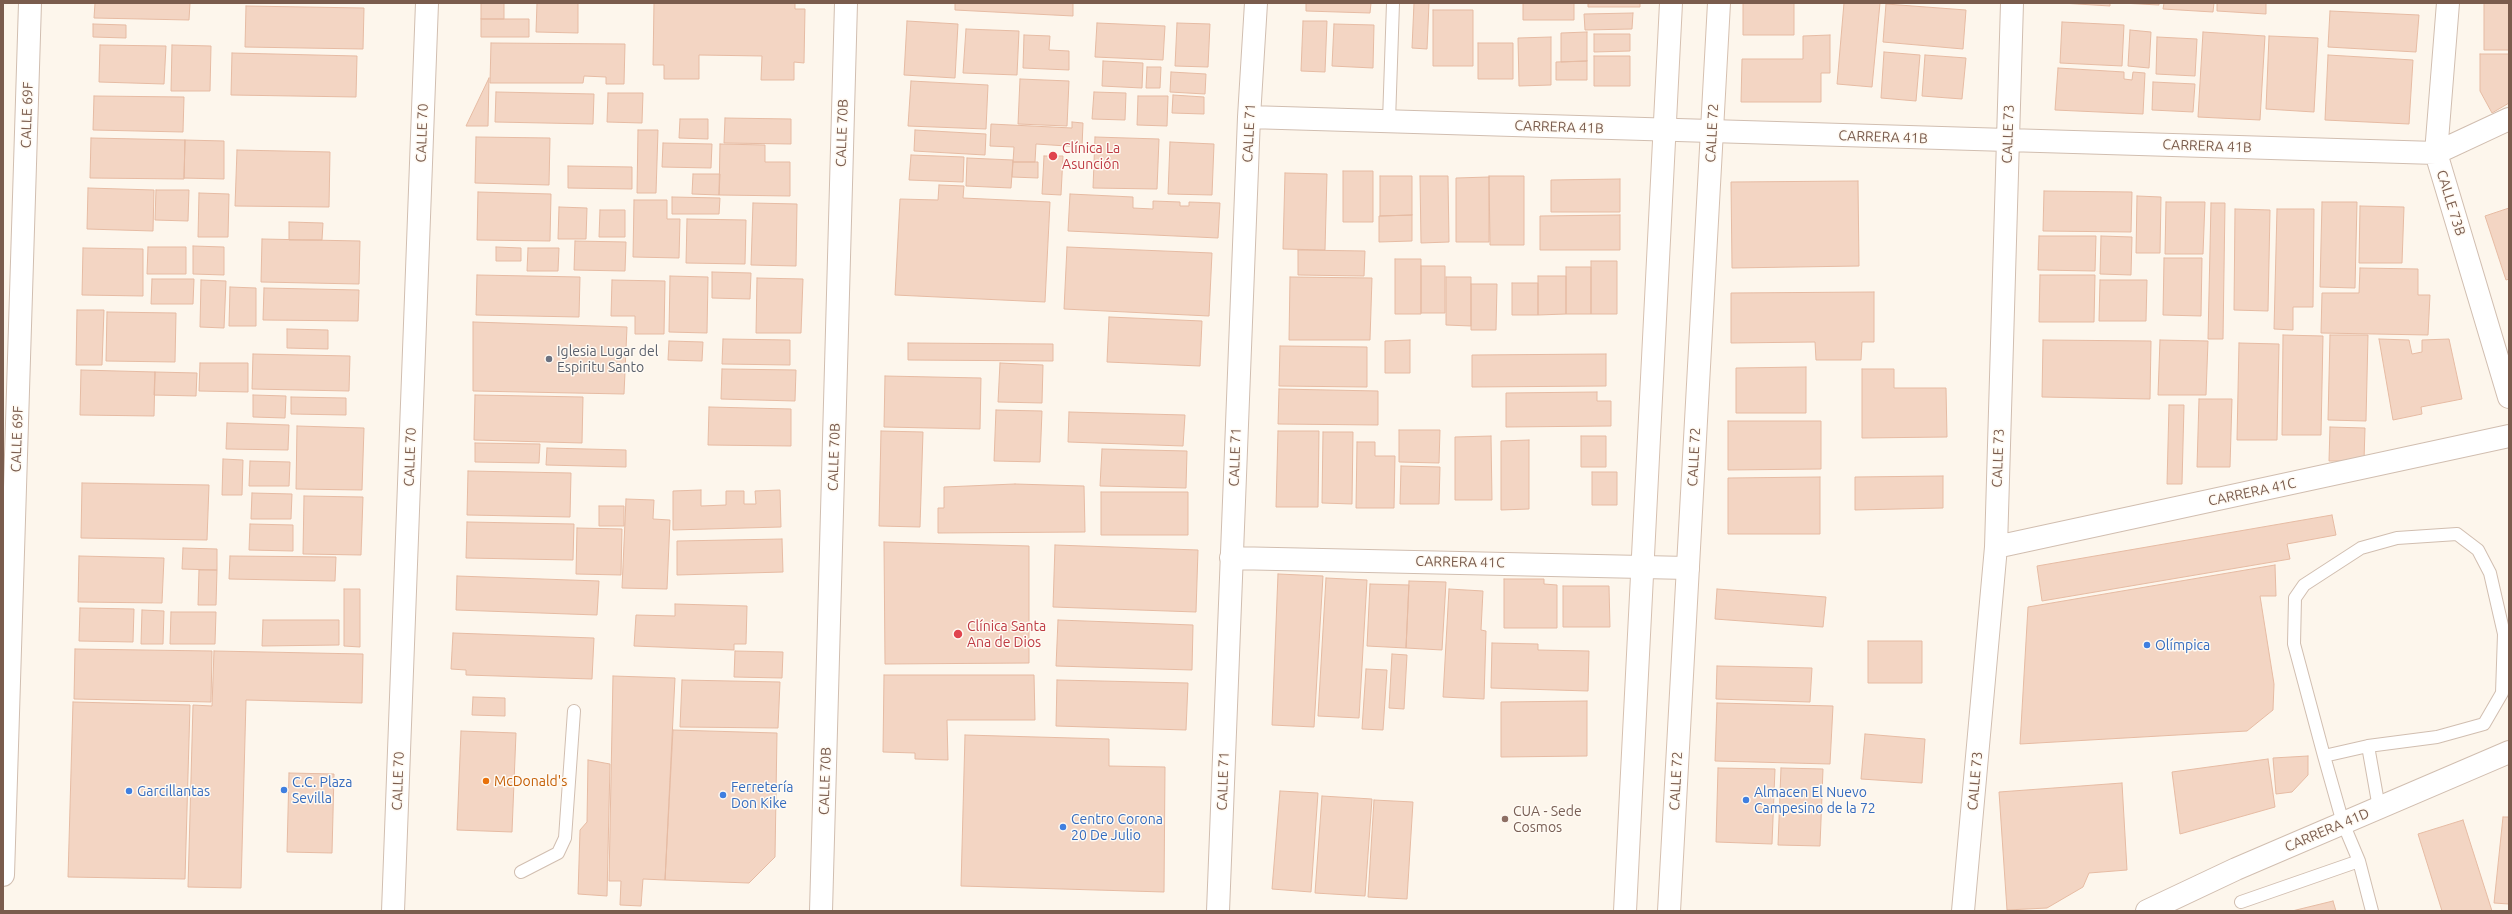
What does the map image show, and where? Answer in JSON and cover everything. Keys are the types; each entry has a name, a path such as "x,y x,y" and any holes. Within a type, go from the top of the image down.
{"street":[{"name":"CALLE 69F","path":"3,875 30,3"},
{"name":"CALLE 70","path":"393,911 427,3"},
{"name":"CALLE 70B","path":"821,911 846,3"},
{"name":"CALLE 71","path":"1218,911 1249,117 1256,3"},
{"path":"1625,911 1671,3"},
{"name":"CALLE 72","path":"1669,911 1719,3"},
{"name":"CALLE 73","path":"1963,911 1996,547 2012,3"},
{"name":"CALLE 73B","path":"2448,3 2436,153 2509,397"},
{"name":"CARRERA 41B","path":"1249,117 2436,153 2509,119"},
{"name":"CARRERA 41C","path":"1996,547 2509,436"},
{"name":"CARRERA 41C","path":"1231,558 1688,568"},
{"name":"CARRERA 41D","path":"2147,911 2236,869 2509,752"}],"lane":[{"path":"1389,122 1393,3"},
{"path":"2324,756 2368,746 2437,738 2484,724 2502,693 2504,634 2490,573 2478,550 2457,534 2397,538 2361,548 2304,585 2295,598 2294,644 2324,756 2343,824 2359,861 2372,911"},
{"path":"521,872 558,853 565,838 574,711"},
{"path":"2368,746 2379,808"},
{"path":"2241,902 2359,861"}],"building":[{"path":"95,3 190,3 189,20 94,18"},
{"path":"481,3 504,3 504,19 481,19"},
{"path":"537,3 578,3 578,33 536,32"},
{"path":"654,3 795,3 795,9 805,9 804,63 794,62 794,80 761,80 762,56 699,55 699,79 664,79 664,65 653,65"},
{"path":"955,3 1073,3 1073,16 955,10"},
{"path":"1306,3 1371,3 1370,13 1306,11"},
{"path":"1414,3 1429,3 1427,49 1412,48"},
{"path":"1523,3 1574,3 1574,20 1523,20"},
{"path":"1588,3 1640,3 1640,7 1588,7"},
{"path":"1743,3 1794,3 1794,35 1743,35"},
{"path":"1844,3 1880,3 1872,87 1837,84"},
{"path":"2061,3 2110,3 2110,6"},
{"path":"2121,3 2159,3 2159,5"},
{"path":"2164,3 2214,3 2213,12 2163,9"},
{"path":"2217,3 2266,3 2266,14 2217,11"},
{"path":"2484,3 2509,3 2509,50 2484,50"},
{"path":"1886,4 1966,10 1963,49 1883,42"},
{"path":"246,6 364,8 363,49 245,47"},
{"path":"1433,10 1473,10 1473,66 1433,66"},
{"path":"2330,11 2419,15 2416,52 2328,47"},
{"path":"1633,13 1632,29 1585,30 1584,14"},
{"path":"481,19 529,19 529,37 481,37"},
{"path":"907,21 958,24 955,78 904,75"},
{"path":"1303,21 1327,21 1325,72 1301,71"},
{"path":"2062,22 2124,25 2122,66 2060,63"},
{"path":"1097,23 1165,26 1163,60 1095,57"},
{"path":"1177,23 1210,24 1208,67 1175,66"},
{"path":"93,24 126,25 126,38 93,37"},
{"path":"1334,24 1374,25 1373,68 1332,66"},
{"path":"966,29 1019,31 1017,75 963,73"},
{"path":"2130,30 2151,32 2149,68 2128,66"},
{"path":"1587,32 1587,61 1561,62 1561,33"},
{"path":"2203,32 2265,36 2260,120 2198,117"},
{"path":"1594,34 1630,34 1630,51 1594,52"},
{"path":"1024,35 1050,36 1049,50 1069,51 1069,70 1023,68"},
{"path":"1830,35 1830,73 1821,73 1821,102 1741,102 1742,59 1803,59 1803,36"},
{"path":"2269,36 2318,38 2314,112 2266,109"},
{"path":"1551,37 1551,85 1519,86 1518,38"},
{"path":"2157,37 2197,39 2195,76 2156,74"},
{"path":"491,43 625,44 624,84 606,84 606,77 584,76 583,83 490,83"},
{"path":"1478,43 1513,43 1513,79 1478,79"},
{"path":"100,45 166,46 164,84 99,82"},
{"path":"172,45 211,46 210,91 171,91"},
{"path":"1884,52 1920,55 1916,101 1881,98"},
{"path":"232,53 357,56 356,97 231,95"},
{"path":"2480,54 2509,54 2509,103 2492,113 2480,91"},
{"path":"1925,55 1966,58 1962,99 1922,96"},
{"path":"2328,55 2413,60 2409,124 2325,120"},
{"path":"1594,56 1630,56 1630,86 1594,86"},
{"path":"1103,61 1143,63 1142,88 1102,86"},
{"path":"1587,61 1587,80 1556,80 1556,62"},
{"path":"1147,67 1161,67 1160,88 1146,88"},
{"path":"2058,68 2124,72 2124,79 2132,80 2133,72 2145,73 2143,114 2055,110"},
{"path":"1171,72 1206,74 1205,94 1170,92"},
{"path":"489,78 488,126 466,126"},
{"path":"1020,79 1069,81 1067,126 1018,124"},
{"path":"911,81 988,85 986,129 908,126"},
{"path":"2153,82 2195,84 2193,112 2152,110"},
{"path":"496,92 594,94 593,124 495,122"},
{"path":"1094,92 1126,93 1125,120 1092,119"},
{"path":"608,93 643,93 642,123 607,122"},
{"path":"1173,95 1204,97 1204,114 1172,113"},
{"path":"94,96 184,97 183,132 93,130"},
{"path":"1138,96 1168,96 1167,126 1137,125"},
{"path":"725,118 791,119 791,144 724,143"},
{"path":"680,119 708,119 708,139 679,138"},
{"path":"1072,122 1083,123 1082,147 1036,144 1035,162 1013,162 1014,147 990,146 991,124 1072,128"},
{"path":"638,130 658,130 656,193 637,193"},
{"path":"915,130 986,134 985,155 914,151"},
{"path":"476,137 550,138 549,185 475,183"},
{"path":"1095,137 1159,139 1157,189 1093,188"},
{"path":"91,138 185,140 184,179 90,178"},
{"path":"185,140 224,141 224,179 184,178"},
{"path":"1170,142 1214,144 1212,195 1168,194"},
{"path":"663,143 712,144 711,168 662,167"},
{"path":"720,144 765,145 765,162 790,162 790,196 719,195"},
{"path":"237,150 330,152 329,207 235,206"},
{"path":"911,155 964,157 963,182 909,180"},
{"path":"1044,156 1063,156 1061,195 1042,194"},
{"path":"967,158 1013,160 1011,188 966,186"},
{"path":"1013,162 1038,162 1038,178 1012,177"},
{"path":"568,166 632,167 632,189 568,188"},
{"path":"1343,171 1373,171 1373,222 1343,222"},
{"path":"1285,173 1327,174 1325,250 1283,249"},
{"path":"693,174 720,174 719,195 692,194"},
{"path":"1380,176 1412,176 1412,215 1380,216"},
{"path":"1420,176 1448,176 1449,242 1421,243"},
{"path":"1489,176 1524,176 1524,245 1490,245"},
{"path":"1489,177 1489,242 1456,242 1456,178"},
{"path":"1620,179 1620,212 1551,212 1551,180"},
{"path":"1858,181 1859,266 1732,268 1731,182"},
{"path":"939,185 964,186 963,198 1050,202 1045,302 895,295 900,199 938,200"},
{"path":"88,188 154,190 153,231 87,229"},
{"path":"156,190 189,190 188,221 155,220"},
{"path":"2044,191 2132,192 2131,232 2043,231"},
{"path":"478,192 551,194 550,241 477,240"},
{"path":"199,193 229,194 228,237 198,237"},
{"path":"1070,194 1133,197 1133,208 1153,209 1153,201 1180,202 1180,206 1189,206 1189,202 1220,203 1218,238 1068,231"},
{"path":"2137,196 2161,197 2160,253 2136,253"},
{"path":"672,197 720,198 719,214 672,214"},
{"path":"634,200 667,200 667,219 680,219 679,258 633,257"},
{"path":"2166,202 2205,202 2203,254 2165,254"},
{"path":"2322,202 2357,202 2355,288 2320,287"},
{"path":"753,203 797,204 796,266 751,265"},
{"path":"2211,203 2225,203 2223,339 2208,339"},
{"path":"2360,206 2404,207 2402,263 2359,263"},
{"path":"559,207 587,208 586,239 558,239"},
{"path":"2509,208 2509,279 2506,280 2485,216"},
{"path":"2235,209 2270,210 2268,311 2234,310"},
{"path":"2277,209 2314,209 2313,307 2293,307 2293,330 2274,329"},
{"path":"600,210 625,210 625,237 599,237"},
{"path":"1412,215 1412,241 1379,242 1379,216"},
{"path":"1620,215 1620,250 1540,250 1540,216"},
{"path":"687,219 746,220 745,264 686,263"},
{"path":"289,222 323,223 322,240 289,240"},
{"path":"2039,236 2096,236 2095,271 2038,270"},
{"path":"2101,236 2132,237 2131,275 2100,274"},
{"path":"262,239 360,241 359,284 261,282"},
{"path":"575,241 626,242 625,271 574,270"},
{"path":"193,246 224,247 224,275 193,274"},
{"path":"148,247 186,247 186,274 147,274"},
{"path":"496,247 521,248 521,261 496,261"},
{"path":"1067,247 1212,253 1209,316 1064,309"},
{"path":"83,248 143,249 143,296 82,295"},
{"path":"528,248 559,248 558,271 527,271"},
{"path":"1298,250 1365,251 1364,276 1298,275"},
{"path":"2164,258 2202,258 2201,316 2163,315"},
{"path":"1395,259 1421,259 1421,314 1395,314"},
{"path":"1591,261 1617,261 1617,314 1591,314"},
{"path":"1421,266 1445,266 1445,313 1421,313"},
{"path":"1566,267 1591,267 1591,314 1566,314"},
{"path":"2360,268 2418,269 2418,295 2430,295 2428,335 2321,333 2322,293 2359,293"},
{"path":"712,272 751,273 750,299 712,298"},
{"path":"477,275 580,277 579,317 476,315"},
{"path":"2040,275 2095,275 2094,322 2039,322"},
{"path":"670,276 708,277 707,333 669,332"},
{"path":"1538,276 1566,276 1566,314 1538,315"},
{"path":"1290,277 1372,278 1370,340 1289,340"},
{"path":"1446,277 1471,277 1471,326 1446,325"},
{"path":"757,278 803,279 801,333 756,333"},
{"path":"152,279 194,279 193,304 151,304"},
{"path":"201,280 226,281 224,328 200,327"},
{"path":"612,280 665,281 664,334 635,334 635,316 611,316"},
{"path":"2100,280 2147,280 2146,321 2099,321"},
{"path":"1512,283 1538,283 1538,315 1512,315"},
{"path":"1471,284 1497,284 1496,330 1471,330"},
{"path":"230,287 256,288 256,326 229,326"},
{"path":"264,288 359,290 358,321 263,320"},
{"path":"1874,292 1874,342 1862,342 1861,360 1816,360 1815,342 1731,343 1731,293"},
{"path":"77,310 104,310 102,365 76,365"},
{"path":"107,312 176,313 175,362 106,361"},
{"path":"1109,317 1202,321 1200,366 1107,362"},
{"name":"Iglesia Lugar del Espiritu Santo","path":"473,322 627,327 624,394 473,391"},
{"path":"287,329 328,330 328,349 287,348"},
{"path":"2283,335 2323,336 2321,435 2282,435"},
{"path":"2330,335 2368,335 2366,421 2328,420"},
{"path":"723,339 790,340 790,365 722,364"},
{"path":"2379,339 2409,340 2412,354 2422,352 2422,340 2449,339 2462,399 2421,407 2422,414 2393,420"},
{"path":"1410,340 1410,373 1385,373 1385,341"},
{"path":"2043,340 2151,341 2150,399 2042,397"},
{"path":"2160,340 2208,341 2206,395 2158,395"},
{"path":"669,341 703,342 702,361 668,360"},
{"path":"908,343 1053,344 1053,361 908,360"},
{"path":"2239,343 2279,344 2277,440 2237,440"},
{"path":"1280,346 1367,347 1367,387 1279,386"},
{"path":"253,354 350,356 349,391 252,389"},
{"path":"1606,354 1606,386 1472,387 1472,355"},
{"path":"200,363 248,363 248,392 199,391"},
{"path":"1000,363 1043,365 1042,403 998,402"},
{"path":"1806,367 1806,413 1736,413 1736,368"},
{"path":"722,369 796,370 795,401 721,399"},
{"path":"1862,369 1894,369 1894,388 1946,388 1947,437 1862,438"},
{"path":"81,370 155,372 154,416 80,415"},
{"path":"155,372 197,373 196,396 154,395"},
{"path":"885,376 981,378 980,429 884,427"},
{"path":"1279,389 1378,391 1378,425 1278,424"},
{"path":"1597,392 1597,401 1611,401 1611,426 1506,427 1506,393"},
{"path":"253,395 286,396 285,418 253,417"},
{"path":"475,395 583,397 582,443 474,440"},
{"path":"291,397 346,398 346,415 291,414"},
{"path":"2199,399 2232,399 2230,467 2197,467"},
{"path":"2169,405 2184,405 2182,484 2167,484"},
{"path":"709,407 791,409 791,446 708,445"},
{"path":"996,410 1042,411 1040,462 994,461"},
{"path":"1069,412 1185,415 1183,446 1068,442"},
{"path":"1728,421 1821,421 1821,469 1728,470"},
{"path":"227,423 289,425 288,450 226,449"},
{"path":"297,426 364,428 362,490 296,489"},
{"path":"2330,427 2365,428 2364,461 2329,461"},
{"path":"1399,430 1440,430 1439,463 1399,462"},
{"path":"881,431 923,432 920,527 879,526"},
{"path":"1278,431 1319,431 1318,507 1276,507"},
{"path":"1323,432 1353,432 1352,504 1322,503"},
{"path":"1491,436 1492,500 1455,500 1455,437"},
{"path":"1581,436 1606,436 1606,467 1581,467"},
{"path":"1529,440 1529,509 1501,510 1501,441"},
{"path":"1357,442 1375,442 1375,456 1395,456 1394,508 1356,508"},
{"path":"475,443 540,444 539,463 475,462"},
{"path":"547,448 626,450 626,467 546,465"},
{"path":"1102,449 1187,451 1186,488 1100,486"},
{"path":"223,459 243,460 242,495 222,495"},
{"path":"250,461 290,462 289,486 249,486"},
{"path":"1401,466 1440,467 1439,504 1400,504"},
{"path":"468,471 571,473 570,517 467,515"},
{"path":"1592,472 1617,472 1617,505 1592,505"},
{"path":"1943,476 1943,508 1855,510 1855,477"},
{"path":"1820,477 1820,534 1728,534 1728,478"},
{"path":"82,483 209,485 207,540 81,538"},
{"path":"1015,484 1084,486 1085,532 938,533 938,508 944,508 944,487"},
{"path":"701,490 701,506 726,505 726,491 744,491 744,504 756,504 755,491 780,490 781,527 673,530 673,491"},
{"path":"1101,492 1188,492 1188,535 1101,535"},
{"path":"252,493 292,494 291,519 251,519"},
{"path":"304,496 363,497 361,555 303,554"},
{"path":"626,499 654,500 653,519 670,520 667,589 622,588"},
{"path":"599,506 624,506 624,526 599,526"},
{"path":"2332,515 2336,535 2287,544 2290,559 2042,601 2037,566"},
{"path":"467,522 574,524 573,560 466,558"},
{"path":"250,524 293,525 293,551 249,550"},
{"path":"577,528 622,529 621,575 576,574"},
{"path":"782,539 783,572 677,575 677,541"},
{"path":"884,542 1029,546 1029,663 885,664"},
{"path":"1055,545 1198,550 1196,612 1053,607"},
{"path":"183,548 217,549 217,570 182,569"},
{"path":"79,556 164,558 162,603 78,602"},
{"path":"230,556 336,557 335,581 229,579"},
{"name":"Olímpica","path":"2275,565 2276,596 2260,596 2274,684 2273,710 2247,731 2020,744 2028,607"},
{"path":"199,570 217,570 216,605 198,605"},
{"path":"1278,574 1323,576 1314,727 1272,725"},
{"path":"457,576 599,581 597,615 456,610"},
{"path":"1326,578 1367,580 1359,718 1318,716"},
{"path":"1504,579 1544,579 1544,584 1557,585 1557,628 1504,628"},
{"path":"1409,581 1446,582 1442,650 1406,648"},
{"path":"1370,584 1409,585 1406,648 1367,646"},
{"path":"1563,586 1609,586 1610,627 1563,627"},
{"path":"344,589 360,589 360,647 344,646"},
{"path":"1449,589 1483,591 1481,630 1486,631 1484,699 1443,697"},
{"path":"1717,589 1826,597 1823,627 1715,619"},
{"path":"675,604 747,606 746,644 734,644 734,650 634,646 636,615 675,616"},
{"path":"80,608 134,609 133,642 79,641"},
{"path":"142,610 164,611 163,644 141,644"},
{"path":"171,612 216,612 215,644 170,644"},
{"path":"263,620 339,620 339,645 262,646"},
{"path":"1058,620 1193,625 1192,670 1056,666"},
{"path":"453,633 594,638 592,679 466,675 466,670 451,669"},
{"path":"1868,641 1922,641 1922,683 1868,683"},
{"path":"1492,643 1538,644 1538,650 1589,651 1588,691 1491,688"},
{"path":"75,649 212,651 211,702 74,699"},
{"path":"214,651 363,654 362,703 246,700 241,888 188,887 193,705 212,706"},
{"path":"735,651 783,652 782,678 734,677"},
{"path":"1392,654 1407,655 1404,709 1389,708"},
{"path":"1717,666 1812,668 1810,702 1716,699"},
{"path":"1366,669 1387,670 1383,730 1362,729"},
{"path":"884,675 1034,675 1035,720 947,720 948,760 915,759 915,753 883,752"},
{"path":"613,676 675,678 665,880 643,879 641,906 620,905 621,881 609,881"},
{"path":"682,680 780,682 778,728 680,727"},
{"path":"1057,680 1188,683 1186,730 1056,726"},
{"path":"473,697 505,698 505,716 472,715"},
{"path":"1587,701 1587,756 1501,757 1501,702"},
{"name":"Garcillantas","path":"73,702 190,705 185,879 68,877"},
{"path":"1717,703 1833,706 1830,764 1715,761"},
{"name":"Ferretería Don Kike","path":"673,730 777,733 775,857 749,883 665,880"},
{"name":"McDonald's","path":"461,731 516,733 512,832 457,830"},
{"path":"1865,734 1925,739 1922,783 1861,779"},
{"name":"Centro Corona 20 De Julio","path":"965,735 1109,739 1109,766 1165,767 1164,892 961,886"},
{"path":"2308,756 2308,775 2292,792 2276,794 2273,758"},
{"path":"2268,759 2275,807 2180,834 2172,772"},
{"path":"588,760 610,764 607,896 578,894 580,830 587,822"},
{"path":"1718,768 1775,769 1772,844 1716,842"},
{"path":"1781,768 1823,769 1820,846 1778,845"},
{"path":"289,773 334,774 332,853 287,852"},
{"path":"2122,783 2127,870 2089,873 2083,887 2047,908 2007,910 1999,792"},
{"path":"1280,791 1318,793 1311,892 1272,889"},
{"path":"1322,796 1372,799 1365,896 1315,893"},
{"path":"1374,800 1413,802 1407,899 1368,897"},
{"path":"2503,817 2509,817 2509,904 2494,903"},
{"path":"2463,820 2492,911 2442,911 2418,834"},
{"path":"2333,901 2336,911 2292,911"}],"place":[{"name":"Clínica La Asunción","path":"1053,156"},
{"name":"Iglesia Lugar del Espiritu Santo","path":"549,359"},
{"name":"Clínica Santa Ana de Dios","path":"958,634"},
{"name":"Olímpica","path":"2147,645"},
{"name":"McDonald's","path":"486,781"},
{"name":"C.C. Plaza Sevilla","path":"284,790"},
{"name":"Garcillantas","path":"129,791"},
{"name":"Ferretería Don Kike","path":"723,795"},
{"name":"Almacen El Nuevo Campesino de la 72","path":"1746,800"},
{"name":"CUA - Sede Cosmos","path":"1505,819"},
{"name":"Centro Corona 20 De Julio","path":"1063,827"}]}
